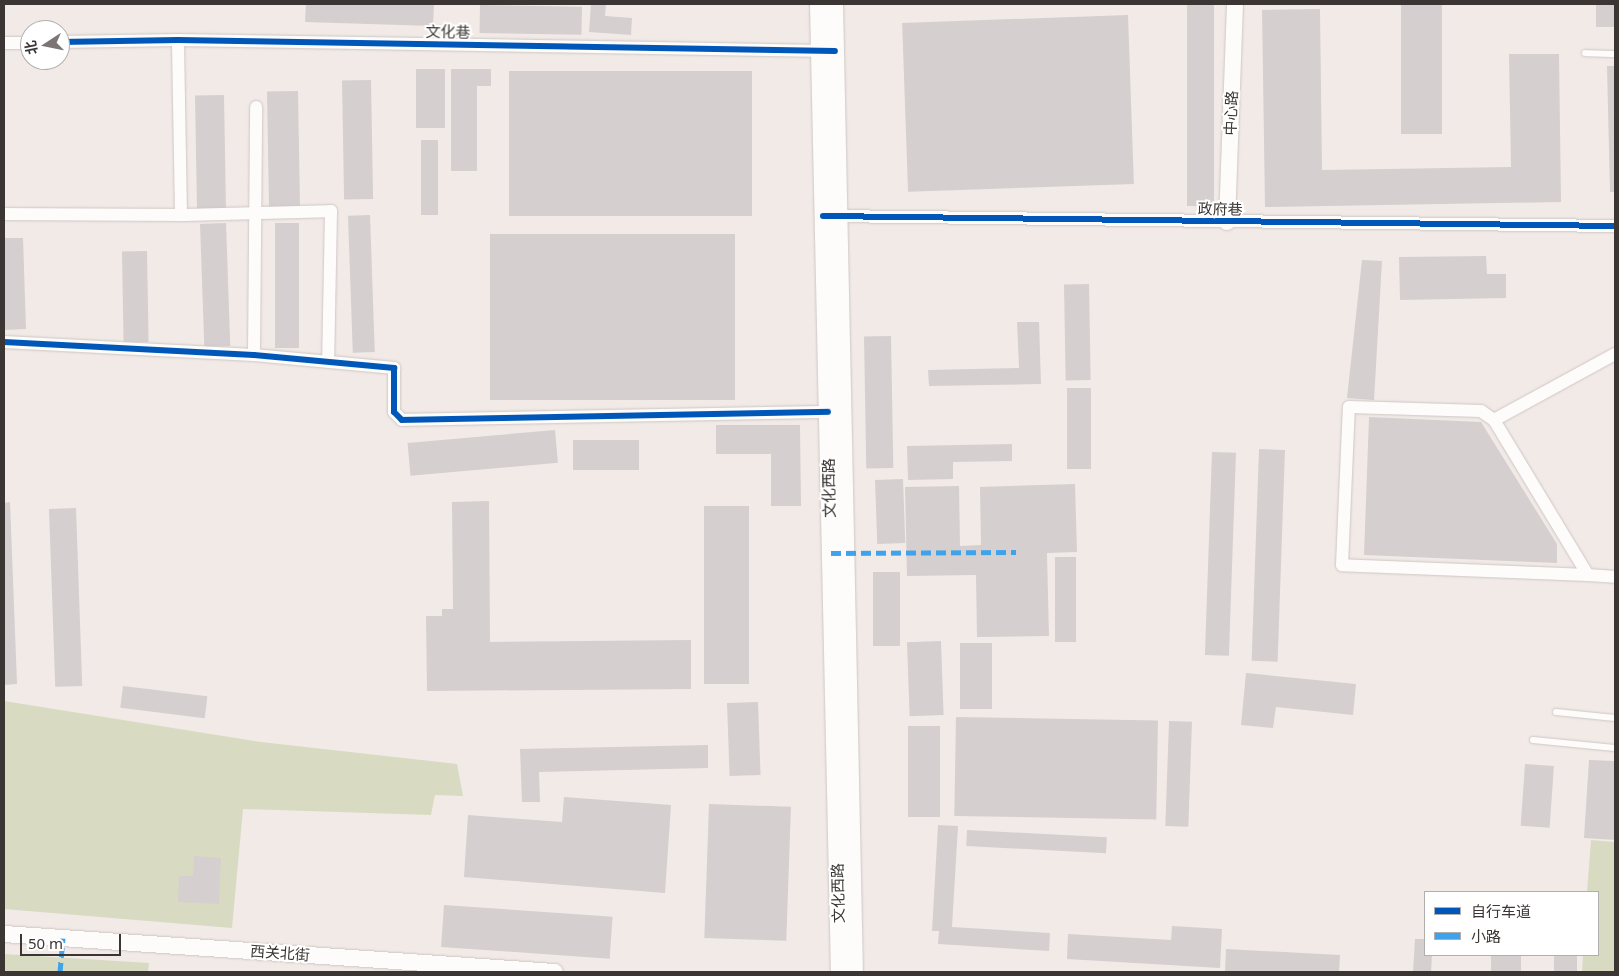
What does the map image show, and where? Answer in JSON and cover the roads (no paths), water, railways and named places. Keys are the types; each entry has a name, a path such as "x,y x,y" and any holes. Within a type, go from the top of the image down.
{"main road":[{"name":"文化西路","path":"819,4 827,51 854,972"},
{"name":"文化西路","path":"827,51 834,4"},
{"name":"文化西路","path":"831,216 828,412 840,972"}],"street":[{"name":"中心路","path":"1227,222 1235,4"},
{"name":"文化巷","path":"70,42 178,40 827,51"},
{"path":"178,40 181,215"},
{"path":"4,44 20,43"},
{"path":"254,355 256,107"},
{"path":"4,214 181,215 331,211 328,362"},
{"name":"政府巷","path":"831,216 1615,226"},
{"path":"4,342 254,355 394,368 394,412 402,420 828,412"},
{"path":"1494,420 1615,354"},
{"path":"1588,575 1494,420 1481,412 1349,407 1342,565 1615,577"},
{"name":"西关北街","path":"4,934 556,972"}],"lane":[{"path":"1585,53 1615,54"},
{"path":"1556,712 1615,718"},
{"path":"1533,740 1615,748"}]}
